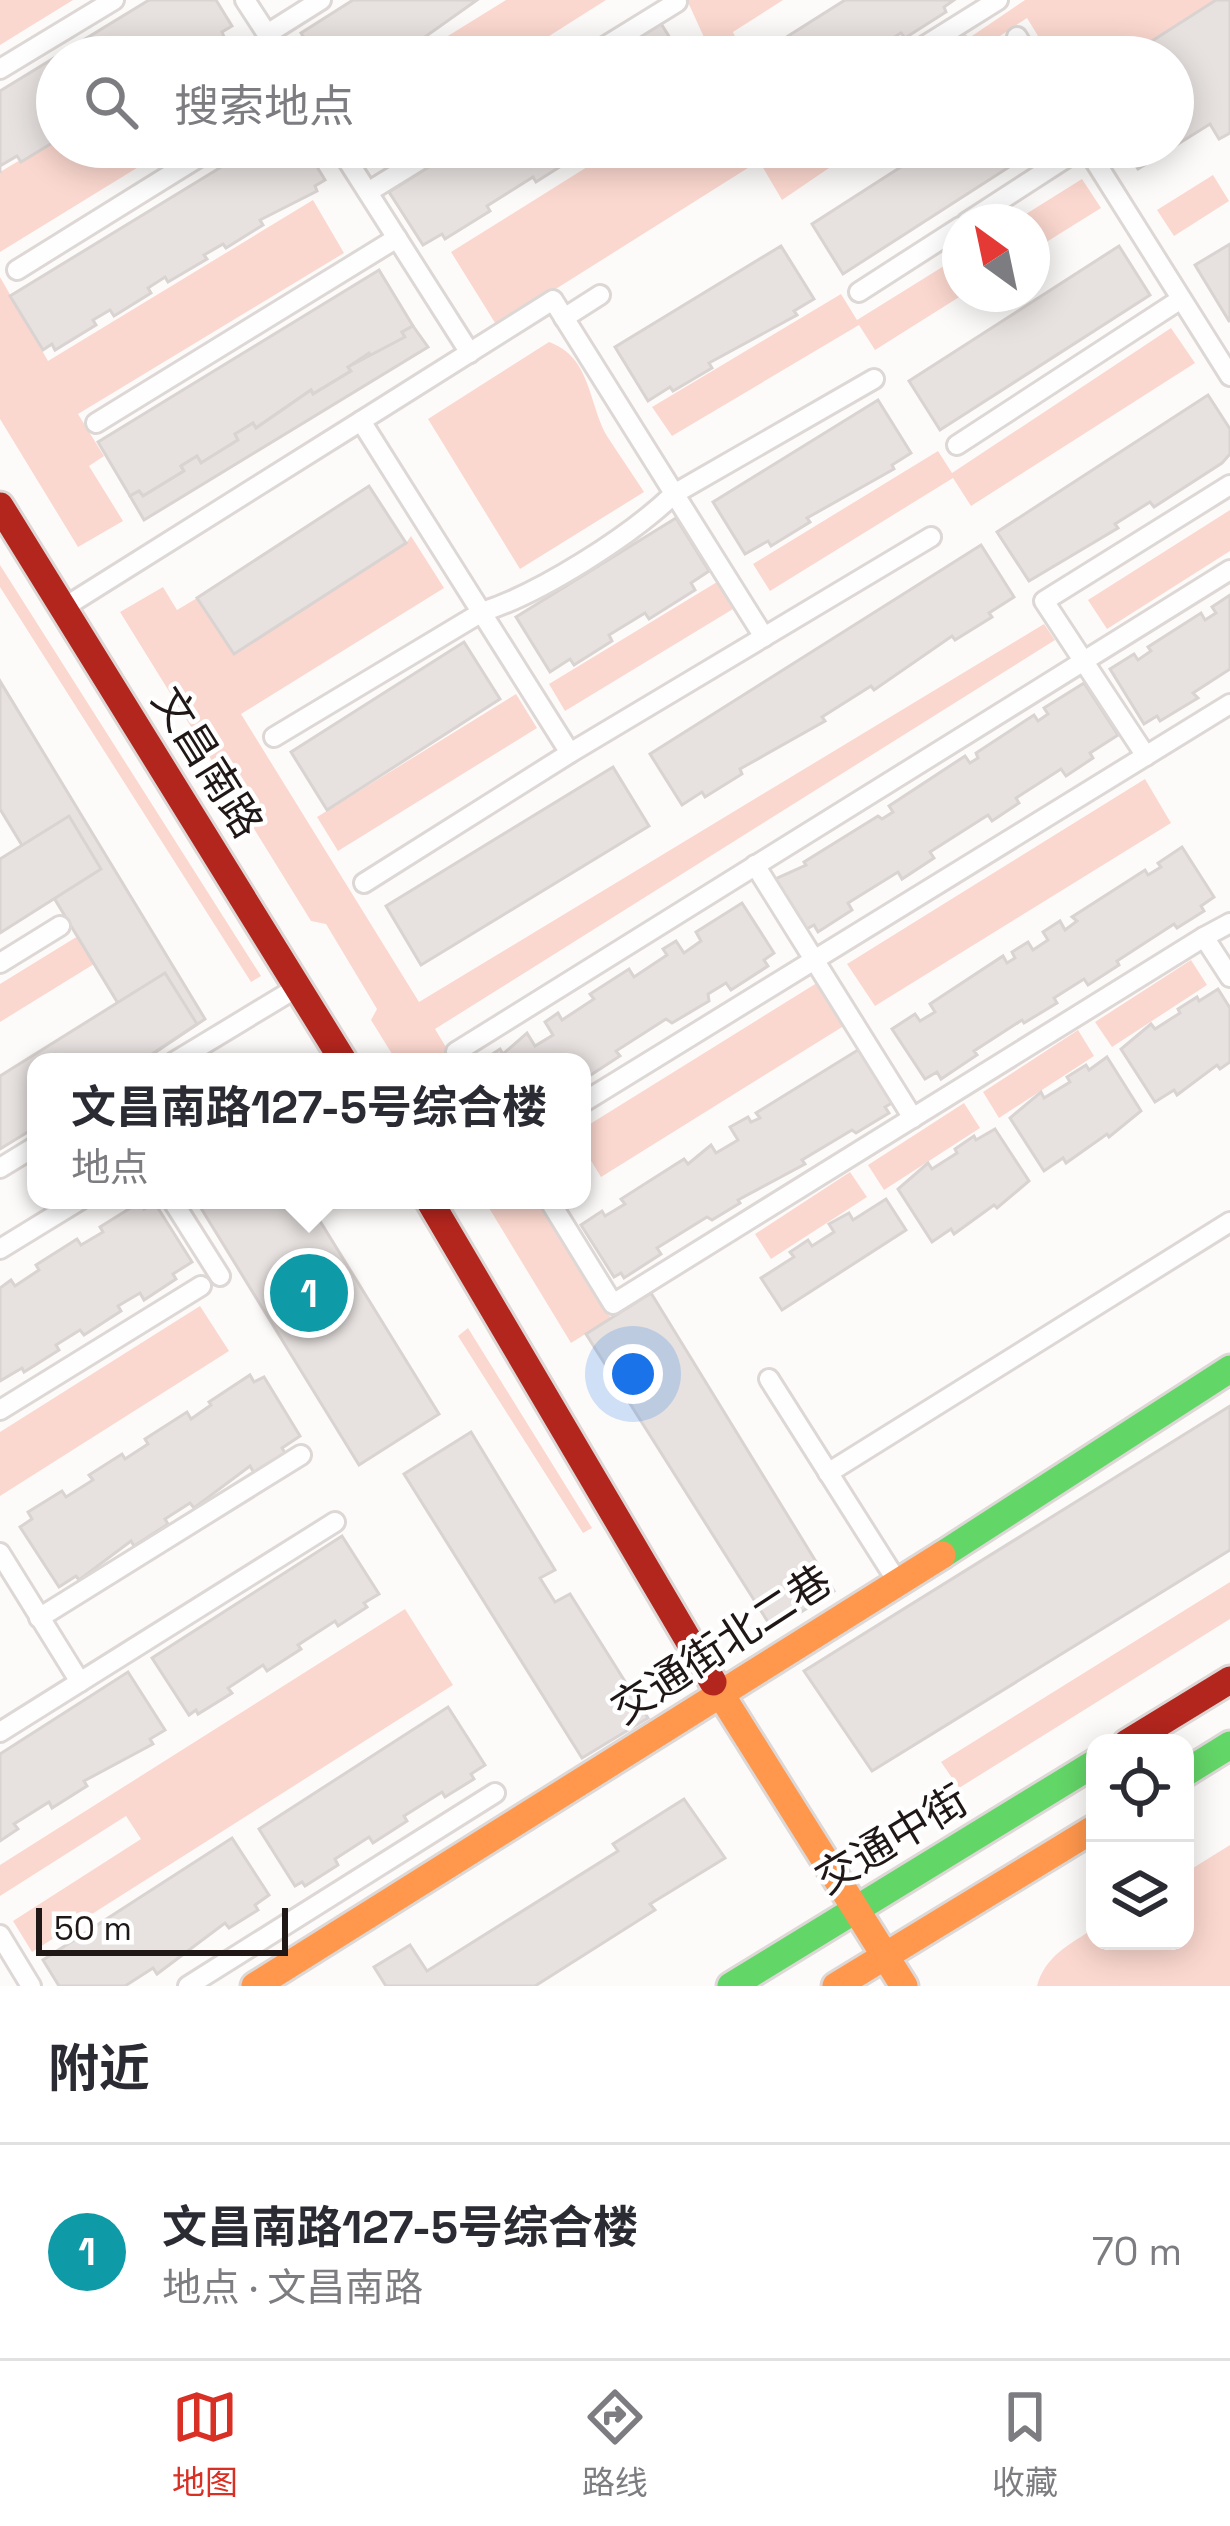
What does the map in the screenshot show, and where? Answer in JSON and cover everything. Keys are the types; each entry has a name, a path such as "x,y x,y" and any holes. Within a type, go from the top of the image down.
{"street":[{"name":"文昌南路","path":"0,506 298,986 333,1053"},
{"path":"434,1209 722,1696 904,1986"},
{"name":"交通街北二巷","path":"255,1986 722,1696 1230,1369"},
{"path":"1142,1734 1230,1680"},
{"path":"1194,1767 1230,1745"},
{"name":"交通中街","path":"730,1986 1086,1768"},
{"path":"836,1986 1086,1833"}],"lane":[{"path":"55,36 114,0"},
{"path":"245,0 267,34 321,0"},
{"path":"941,36 998,0"},
{"path":"622,36 677,2"},
{"path":"0,69 36,47"},
{"path":"17,270 181,168"},
{"path":"353,168 470,352"},
{"path":"368,192 407,168"},
{"path":"995,204 1051,168"},
{"path":"1097,168 1227,366"},
{"path":"97,423 397,238"},
{"path":"859,292 942,238"},
{"path":"564,318 600,295"},
{"path":"957,445 1181,299"},
{"path":"64,608 553,300 764,637"},
{"path":"274,737 482,612 513,602 649,518 674,494 874,380"},
{"path":"362,421 570,753"},
{"path":"1146,756 1044,601 1230,485"},
{"path":"364,883 570,753 932,537"},
{"path":"457,1053 1230,570"},
{"path":"591,1097 1230,704"},
{"path":"755,865 913,1118"},
{"path":"555,1209 613,1304 1230,922"},
{"path":"0,963 60,926"},
{"path":"1204,937 1230,977"},
{"path":"189,1053 298,986"},
{"path":"0,1168 27,1152"},
{"path":"0,1249 65,1209"},
{"path":"178,1209 220,1276"},
{"path":"828,1473 1230,1222"},
{"path":"0,1410 201,1286"},
{"path":"770,1379 896,1581"},
{"path":"39,1618 301,1455"},
{"path":"0,1732 335,1522"},
{"path":"0,1553 6,1576 80,1682"},
{"path":"188,1986 495,1793"},
{"path":"0,1935 32,1986"}],"shaded area":[{"path":"0,0 73,0 0,45"},
{"path":"506,0 606,0 549,36 448,36"},
{"path":"687,0 783,0 733,32 735,36 703,36"},
{"path":"1025,0 1216,0 1160,36 1038,36 1027,18 1000,36 972,36"},
{"path":"36,151 36,168 137,168 0,252 0,172"},
{"path":"585,168 748,168 497,326 451,252"},
{"path":"763,168 829,168 782,200"},
{"path":"1213,175 1229,201 1174,236 1157,210"},
{"path":"1082,179 1101,208 1050,240 1050,204 1042,204"},
{"path":"313,200 344,253 78,414 104,456 89,466 123,521 78,547 0,419 0,277 48,361"},
{"path":"942,267 942,308 875,350 859,325 672,436 652,407 841,294 857,320"},
{"path":"1171,328 1195,363 971,506 953,478 770,591 753,564 938,451 952,473"},
{"path":"549,342 563,349 581,369 607,436 644,492 520,569 428,419"},
{"path":"1230,510 1230,551 1107,629 1088,600"},
{"path":"411,536 444,588 241,714 419,1002 1044,624 1055,640 435,1029 450,1053 391,1053 371,1020 377,1009 326,924 311,921 120,612 163,587 177,610 197,598 234,654"},
{"path":"0,565 261,976 251,982 0,587"},
{"path":"717,582 733,609 565,711 549,684"},
{"path":"516,694 537,728 338,851 317,817"},
{"path":"1145,779 1171,823 875,1006 847,964"},
{"path":"78,936 94,964 0,1022 0,984"},
{"path":"1191,960 1207,985 1112,1047 1095,1022"},
{"path":"820,981 847,1024 601,1177 591,1161 591,1123"},
{"path":"1078,1030 1094,1056 999,1118 983,1092"},
{"path":"964,1103 980,1128 884,1190 868,1165"},
{"path":"850,1172 867,1197 771,1259 755,1234"},
{"path":"490,1209 544,1209 611,1318 571,1343"},
{"path":"200,1306 229,1351 0,1496 0,1432"},
{"path":"468,1328 592,1528 583,1533 458,1336"},
{"path":"1230,1582 1230,1619 959,1788 941,1762"},
{"path":"405,1609 453,1685 32,1952 13,1921 141,1839 126,1816 0,1896 0,1865"},
{"path":"1230,1845 1230,1986 1037,1986 1052,1959 1086,1934 1086,1950 1194,1950 1194,1867"}],"building":[{"path":"149,0 216,0 232,26 222,32 224,36 90,36"},
{"path":"353,0 477,0 426,36 301,33"},
{"path":"845,0 954,0 944,7 946,12 908,36 788,36"},
{"path":"1216,0 1230,0 1230,133 1219,139 1210,124 1194,134 1194,36 1160,36"},
{"path":"660,22 669,36 638,36"},
{"path":"36,69 36,153 21,162 17,156 0,166 0,91"},
{"path":"220,168 318,168 325,180 315,186 317,191 260,220 263,225 226,248 223,244 204,255 207,259 168,282 165,277 148,288 151,293 114,316 110,310 93,320 96,325 55,350 52,344 43,350 10,296"},
{"path":"427,168 558,168 536,182 533,177 445,239 442,234 423,245 389,192"},
{"path":"899,168 1007,168 952,204 942,204 942,210 843,274 812,224"},
{"path":"1230,244 1230,321 1229,321 1195,265"},
{"path":"781,246 814,299 794,311 797,315 709,363 712,368 648,401 615,347"},
{"path":"1119,246 1150,295 940,430 909,381 1016,312 1050,312 1050,290"},
{"path":"379,270 413,326 402,332 405,337 372,357 369,353 348,367 351,371 313,394 311,390 256,428 253,423 235,434 238,440 201,463 197,456 181,466 184,471 143,496 139,491 130,496 98,442"},
{"path":"413,326 428,347 144,520 130,496 139,491 143,496 184,471 181,466 197,456 201,463 238,440 235,434 253,423 256,428 311,390 313,394 351,371 348,367 405,337 402,332"},
{"path":"1208,395 1230,429 1230,454 1222,463 1154,507 1150,502 1115,524 1118,528 1029,581 997,532"},
{"path":"878,400 911,453 892,465 894,469 807,518 810,522 771,546 768,541 745,554 713,502"},
{"path":"369,486 406,543 234,654 197,598"},
{"path":"676,518 709,571 691,583 695,590 649,619 645,613 609,635 612,641 574,665 570,659 550,672 516,617"},
{"path":"981,545 1014,597 989,613 992,617 955,640 952,636 874,690 871,686 822,717 825,721 740,769 742,774 705,797 702,792 682,805 650,754"},
{"path":"1230,595 1230,669 1193,693 1198,698 1160,721 1157,716 1144,724 1110,669 1134,654 1138,660 1151,651 1148,647 1201,613 1205,620 1216,613 1212,607"},
{"path":"464,642 500,699 327,810 291,752"},
{"path":"0,681 205,1019 148,1053 0,809"},
{"path":"1084,683 1118,735 1090,753 1093,758 1066,776 1061,769 1016,798 1019,803 992,821 988,815 930,852 934,858 902,879 898,872 848,903 852,910 818,932 814,925 803,931 771,881 806,865 804,862 878,816 882,819 893,812 889,806 965,756 970,763 978,758 976,753 1034,715 1038,721 1048,714 1044,708"},
{"path":"613,767 649,826 421,965 386,906"},
{"path":"69,816 101,869 0,933 0,859"},
{"path":"1182,847 1214,897 1201,906 1204,911 1177,928 1174,924 1088,985 1084,979 1054,998 1057,1003 974,1051 977,1055 941,1079 937,1072 925,1079 892,1029 915,1014 920,1021 935,1012 930,1004 1003,956 1007,963 1015,958 1012,952 1028,942 1033,950 1048,940 1043,932 1060,921 1065,930 1077,921 1072,917 1145,870 1148,875 1161,867 1158,863"},
{"path":"742,903 774,953 764,960 768,966 731,990 726,983 708,994 709,1001 672,1023 666,1019 616,1051 620,1056 591,1075 591,1053 504,1053 527,1033 535,1046 553,1035 545,1022 558,1013 562,1020 594,999 590,994 629,969 634,977 667,955 663,949 676,941 684,953 701,941 696,932"},
{"path":"165,973 197,1024 154,1053 37,1053"},
{"path":"1218,989 1230,1008 1230,1062 1220,1069 1217,1065 1177,1095 1174,1090 1155,1102 1121,1049 1151,1024 1155,1029 1180,1013 1178,1009"},
{"path":"866,1045 899,1099 885,1107 889,1113 856,1133 852,1130 802,1160 805,1164 657,1248 661,1254 624,1278 621,1273 614,1277 581,1225 625,1204 621,1199 684,1159 688,1164 711,1145 716,1153 738,1140 730,1127 748,1117 751,1122 760,1118 756,1113"},
{"path":"1107,1057 1141,1111 1109,1137 1044,1171 1010,1118 1041,1092 1044,1098 1070,1082 1067,1077"},
{"path":"27,1059 27,1132 0,1149 0,1076"},
{"path":"995,1129 1029,1181 997,1208 994,1205 954,1234 951,1229 932,1242 898,1189 928,1163 932,1169 974,1136 976,1140"},
{"path":"886,1199 906,1230 782,1310 761,1278 794,1257 790,1252 808,1240 812,1246 834,1232 829,1224 849,1213 853,1220"},
{"path":"129,1209 158,1209 192,1262 144,1300 140,1293 84,1335 80,1330 56,1345 59,1350 0,1381 0,1288 11,1280 15,1286 39,1270 36,1265 77,1239 81,1245 103,1232 100,1227"},
{"path":"202,1209 313,1209 439,1414 359,1465"},
{"path":"651,1293 834,1591 773,1630 586,1334"},
{"path":"250,1375 254,1382 264,1377 300,1436 282,1448 285,1453 254,1473 250,1466 194,1508 190,1503 134,1546 131,1541 79,1580 76,1576 59,1587 20,1527 32,1519 28,1512 62,1491 66,1497 93,1480 89,1475 122,1454 125,1459 148,1444 145,1439 187,1412 191,1419"},
{"path":"1230,1406 1230,1550 872,1771 804,1671"},
{"path":"471,1432 555,1570 540,1578 555,1602 570,1594 648,1718 582,1758 404,1474"},
{"path":"342,1536 379,1594 338,1626 335,1621 267,1671 263,1665 228,1688 232,1693 189,1715 152,1658"},
{"path":"128,1672 165,1730 150,1739 153,1744 84,1781 87,1786 52,1808 49,1802 14,1824 18,1829 0,1841 0,1754"},
{"path":"448,1707 485,1765 471,1774 474,1779 445,1797 442,1792 373,1843 369,1837 335,1859 338,1865 305,1886 302,1882 295,1886 259,1829"},
{"path":"684,1799 725,1858 650,1904 655,1910 535,1986 386,1986 374,1967 410,1945 427,1971 618,1851 613,1844"},
{"path":"232,1838 269,1895 255,1905 258,1910 229,1928 225,1923 157,1974 153,1968 125,1986 59,1986 43,1960"}],"traffic: fast":[{"path":"942,1555 1230,1369"},
{"path":"1194,1767 1230,1745"},
{"path":"731,1986 1086,1769"}],"traffic: slow":[{"path":"255,1986 942,1555"},
{"path":"713,1682 904,1986"},
{"path":"836,1986 1086,1833"}],"traffic: jam":[{"path":"0,506 338,1053"},
{"path":"434,1209 713,1682"},
{"path":"1142,1734 1230,1680"}],"place":[{"name":"文昌南路127-5号综合楼","path":"309,1293"}]}
